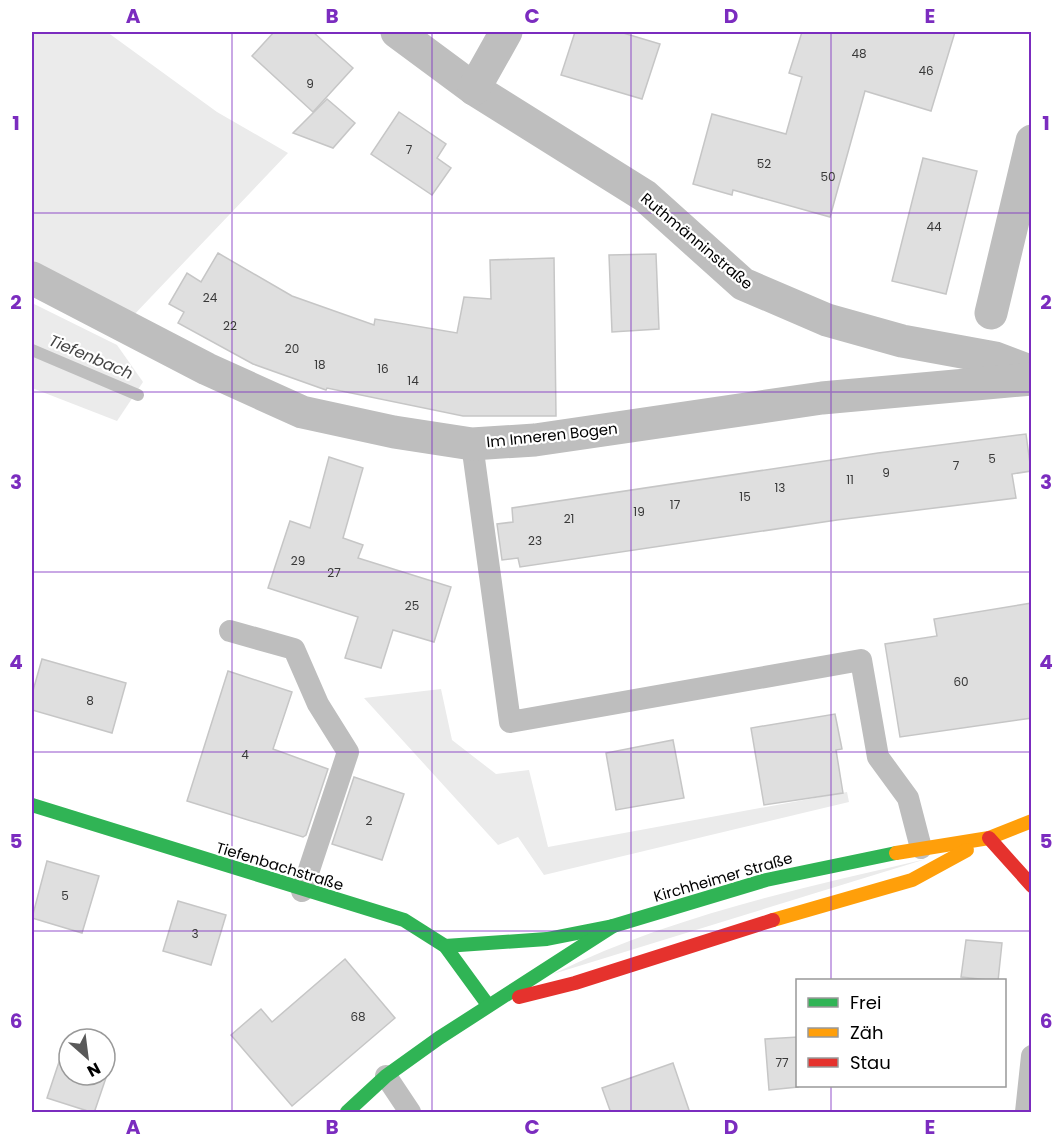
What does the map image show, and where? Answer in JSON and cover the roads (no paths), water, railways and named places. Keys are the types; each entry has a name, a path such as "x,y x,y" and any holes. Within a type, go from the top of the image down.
{"main road":[{"name":"Tiefenbachstraße","path":"32,808 404,920 445,946 488,1005"},
{"name":"Kirchheimer Straße","path":"488,1005 575,983 728,933 912,880 988,838 1032,808"},
{"name":"Kirchheimer Straße","path":"346,1113 386,1076 488,1005 613,927 766,880 921,848 988,838 1032,821"},
{"path":"988,838 1032,886"},
{"path":"445,946 547,939 613,927"}],"street":[{"name":"Ruthmänninstraße","path":"397,32 474,89 645,196 743,284 771,298 827,320 891,338 995,358 1032,372"},
{"path":"474,89 506,32"},
{"path":"991,313 1032,141"},
{"name":"Im Inneren Bogen","path":"32,278 207,369 302,411 394,432 472,444 534,440 822,398 1032,379"}],"lane":[{"path":"472,444 510,722 861,660 878,757 908,798 921,848"},
{"path":"230,631 294,649 318,704 348,752 302,891"},
{"path":"1026,1113 1032,1056"},
{"path":"386,1076 410,1113"}],"waterway":[{"name":"Tiefenbach","path":"32,350 138,395"}]}
